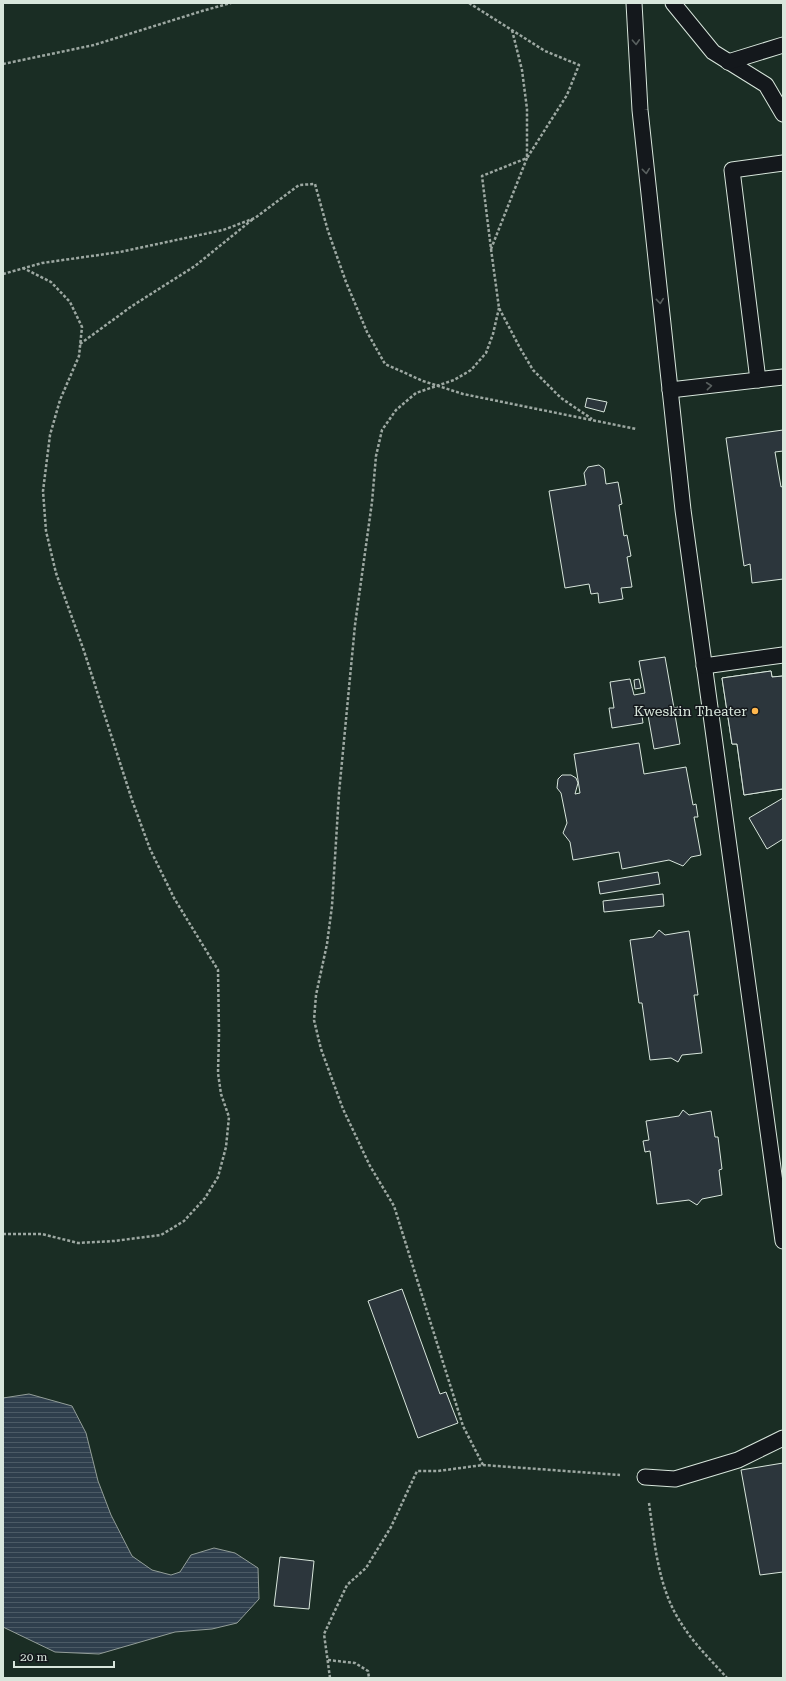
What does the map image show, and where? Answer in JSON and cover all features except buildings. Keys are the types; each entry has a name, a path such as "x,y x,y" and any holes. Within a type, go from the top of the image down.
{"lane":[{"path":"634,3 640,110 683,510 783,1241"},
{"path":"673,3 713,52 766,85 783,114"},
{"path":"728,62 783,45"},
{"path":"758,380 732,170 783,163"},
{"path":"670,390 783,378"},
{"path":"704,666 783,655"},
{"path":"645,1477 675,1479 738,1460 783,1438"}],"path":[{"path":"3,64 94,45 231,3"},
{"path":"469,3 545,52 579,65 567,95 527,158 491,249"},
{"path":"512,30 522,70 527,109 527,158"},
{"path":"80,344 132,306 195,266 299,185 315,184 328,231 346,282 367,332 385,364 423,381 463,394 636,430 591,419 561,398 533,370 499,308 482,176 527,158"},
{"path":"3,274 42,262 120,252 216,232 256,218"},
{"path":"3,1234 42,1234 78,1243 114,1241 161,1235 184,1221 204,1198 218,1177 226,1147 229,1117 221,1094 218,1073 218,970 174,898 150,849 132,800 84,651 56,573 46,532 44,491 50,435 60,400 79,356 82,327 70,302 51,282 23,268"},
{"path":"483,1465 463,1426 394,1206 370,1166 343,1109 321,1049 314,1020 316,995 328,936 339,793 355,625 372,502 376,456 382,430 396,410 416,393 454,380 471,370 486,353 493,334 499,308"},
{"path":"330,1678 324,1634 347,1585 366,1568 391,1527 417,1471 438,1471 483,1465 645,1477 656,1556 666,1595 682,1626 727,1678"},
{"path":"328,1660 355,1663 368,1671 369,1678"}],"green space":[{"path":"3,3 783,3 783,1678 3,1678"}],"water":[{"path":"29,1394 72,1406 86,1433 98,1481 111,1515 132,1556 152,1570 171,1575 180,1572 191,1555 214,1548 235,1553 258,1568 259,1599 237,1623 212,1629 175,1632 99,1654 55,1652 3,1627 3,1398"}],"place":[{"name":"Kweskin Theater","path":"755,711"}]}
